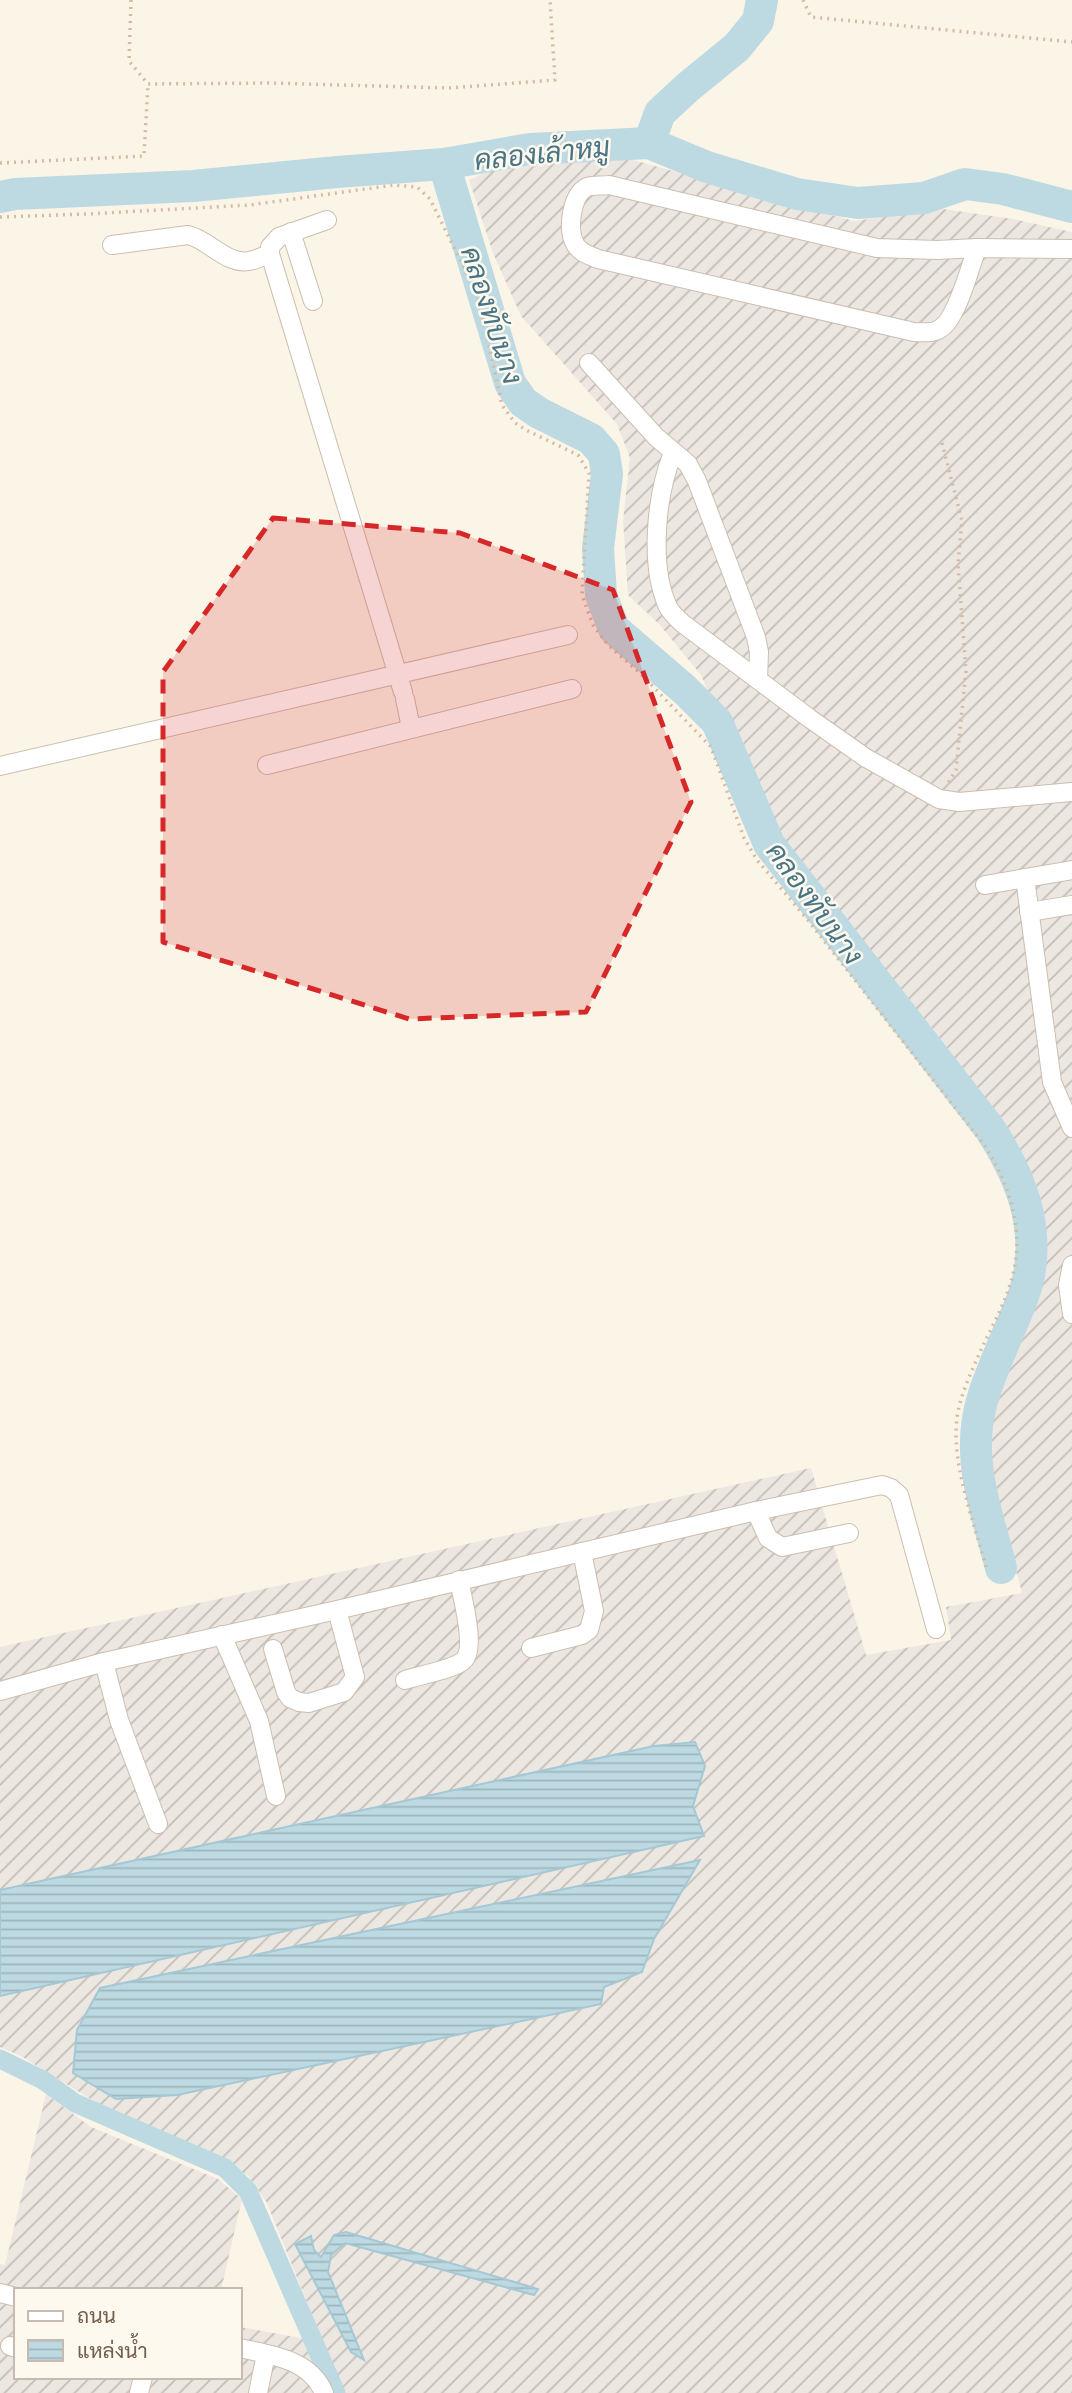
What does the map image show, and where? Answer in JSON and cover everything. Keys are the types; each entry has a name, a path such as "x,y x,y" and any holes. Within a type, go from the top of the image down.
{"street":[{"path":"978,248 953,313 943,328 933,332 914,332 598,259 583,253 575,244 571,230 576,199 587,187 609,185 877,248 937,250 978,248 1072,249"},
{"path":"327,220 291,232 273,243 270,254 402,689 411,728"},
{"path":"291,232 313,301"},
{"path":"112,245 188,235 240,261 248,262 270,254"},
{"path":"590,363 673,453 688,464 747,612 759,652 758,680"},
{"path":"673,453 667,469 657,533 658,569 669,610 682,623 866,758 939,799 959,802 1072,792"},
{"path":"0,765 402,689 568,635"},
{"path":"267,765 572,689"},
{"path":"985,885 1072,870"},
{"path":"1025,878 1052,1082 1072,1128"},
{"path":"1029,912 1072,905"},
{"path":"1072,1265 1068,1285 1072,1314"},
{"path":"0,1691 104,1662 222,1634 338,1610 756,1511 882,1485 899,1495 936,1629"},
{"path":"756,1511 768,1538 782,1547 849,1533"},
{"path":"531,1648 582,1635 589,1630 594,1611 582,1552"},
{"path":"405,1680 455,1665 469,1654 470,1642 459,1580"},
{"path":"273,1649 290,1698 309,1703 344,1692 355,1676 338,1610"},
{"path":"222,1634 259,1721 276,1796"},
{"path":"104,1662 120,1720 158,1824"},
{"path":"242,2348 282,2357 305,2367 324,2393"},
{"path":"258,2393 266,2354"}],"path":[{"path":"0,163 144,156 148,84 129,61 131,0"},
{"path":"148,84 269,83 449,88 555,80 550,0"},
{"path":"803,0 811,18 1072,42"},
{"path":"0,217 87,215 250,205 394,185 417,187 430,199 478,296 502,405 515,423 578,455 589,473 582,595 593,625 608,645 639,673 710,747 744,838 757,860 968,1124 1000,1169 1015,1217 1018,1240 1016,1260 1006,1297 962,1397 956,1436 963,1482 987,1570"},
{"path":"939,799 956,770 966,671 958,564 962,521 942,443"}],"highlighted area":[{"path":"273,518 460,533 613,590 691,802 586,1012 409,1019 163,942 163,672"}],"shaded area":[{"path":"520,158 633,160 854,221 943,209 1013,219 1072,232 1072,2393 0,2393 0,2264 5,2265 46,2094 91,2127 218,2179 242,2199 221,2288 14,2288 14,2379 242,2379 242,2327 323,2342 267,2203 248,2176 214,2154 126,2121 21,2056 0,2047 0,1647 811,1468 866,1655 951,1640 946,1607 1022,1593 985,1458 985,1429 1037,1255 1037,1215 894,986 758,811 701,675 659,624 628,595 623,521 630,458 617,424 521,316 493,253 469,180"}],"water":[{"path":"695,1742 705,1766 693,1806 704,1836 0,1996 0,1890 654,1746"},
{"path":"700,1860 654,1939 642,1972 604,1987 601,2004 177,2095 116,2099 73,2073 77,2030 100,1988"},
{"path":"346,2232 538,2289 534,2295 345,2243 331,2255 328,2272 364,2360 351,2352 295,2244 311,2236 314,2250 321,2257 334,2235"}],"waterway":[{"path":"649,143 660,113 737,47 758,21 762,0"},
{"name":"คลองเล้าหมู","path":"0,197 15,194 193,186 444,164 530,149 649,143 707,167 797,194 858,203 924,198 965,184 1003,189 1072,207"},
{"name":"คลองทับนาง","path":"444,164 510,383 523,402 591,439 604,454 607,474 598,548 601,595 614,629 685,690 717,722 769,844 990,1129 1018,1183 1025,1201 1031,1239 1028,1280 984,1395 976,1444 979,1480 1001,1568"},
{"path":"0,2059 43,2080 75,2103 225,2168 248,2191 336,2393"}]}
